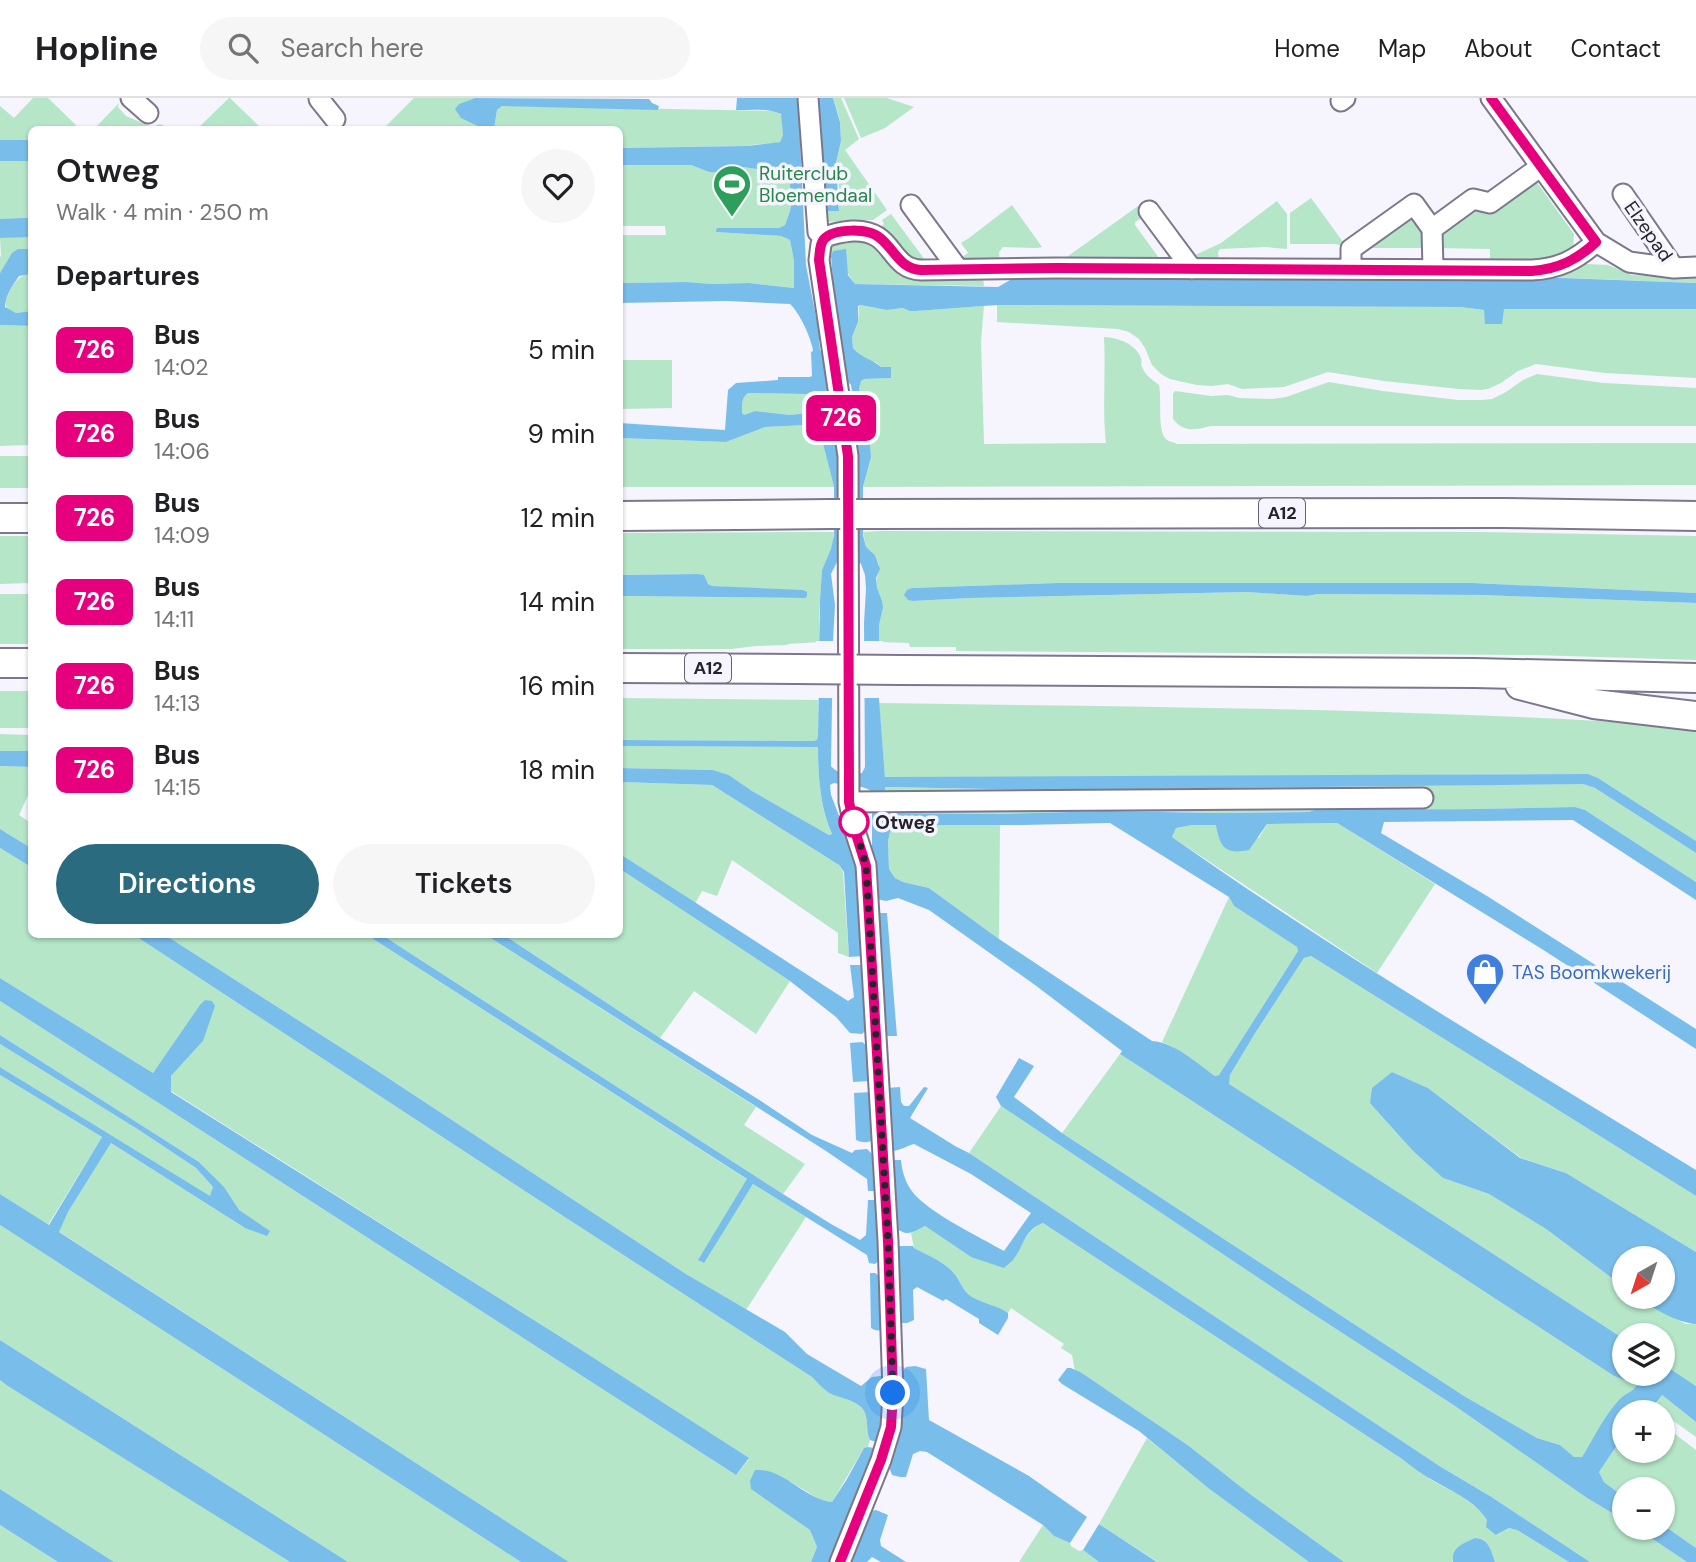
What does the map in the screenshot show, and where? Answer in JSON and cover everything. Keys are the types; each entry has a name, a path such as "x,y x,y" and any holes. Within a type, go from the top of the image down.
{"highway":[{"name":"A12","path":"623,516 1502,513 1696,516"},
{"path":"0,518 28,518"},
{"path":"0,663 28,663"},
{"name":"A12","path":"623,668 1475,673 1696,678"},
{"name":"A12","path":"1475,673 1594,704 1696,716"}],"street":[{"path":"131,98 148,113"},
{"path":"320,98 335,119"},
{"path":"808,98 818,232 825,237"},
{"path":"1496,100 1540,167 1596,242 1629,262 1674,268 1696,267"},
{"path":"1433,229 1473,200 1490,202 1540,167"},
{"name":"Elzepad","path":"1623,194 1674,268"},
{"path":"1351,269 1351,248 1414,204 1433,229 1433,269"},
{"path":"911,205 958,269"},
{"path":"1149,211 1192,269"},
{"path":"840,1562 881,1460 891,1427 893,1393 888,1241 866,866 856,834 849,787 848,456 819,260 821,244 825,237 835,233 870,232 880,237 908,268 921,270 1549,270 1570,262 1596,242"},
{"path":"849,787 1423,798"}],"green space":[{"path":"33,98 48,98 77,126 28,126 28,140 0,140 0,106 14,118"},
{"path":"230,98 259,126 200,126"},
{"path":"414,98 475,98 459,104 479,126 386,126"},
{"path":"833,98 841,98 859,139 845,150 887,210 873,220 825,222 818,110 825,211 839,211 836,163 841,141 840,121"},
{"path":"844,98 887,98 914,107 885,128 861,138"},
{"path":"119,103 118,107 126,116 150,126 97,126"},
{"path":"502,106 777,111 782,116 783,135 780,142 747,146 623,148 623,126 495,126 497,110"},
{"path":"0,161 28,161 28,218 0,219"},
{"path":"623,165 691,165 709,172 722,173 742,167 780,172 789,180 792,198 785,225 779,228 717,228 716,231 781,236 790,240 794,261 794,288 749,283 623,283 623,235 666,235 665,226 623,226"},
{"path":"1533,177 1574,234 1573,249 1557,260 1490,264 1490,249 1437,248 1437,231 1474,205"},
{"path":"1311,198 1346,246 1290,244 1290,213"},
{"path":"1277,201 1287,214 1287,249 1220,249 1219,263 1195,263 1191,257 1221,243"},
{"path":"1012,205 1042,247 1003,247 999,252 1000,263 959,259 968,253 961,243"},
{"path":"1138,206 1145,216 1135,222 1135,225 1159,258 1165,259 1171,255 1177,262 1064,259"},
{"path":"1410,210 1429,233 1429,248 1358,248"},
{"path":"891,214 928,264 906,254 881,227 884,224 882,220"},
{"path":"28,237 28,249 15,252 0,273 1,255 0,238"},
{"path":"867,238 898,270 983,278 984,286 855,284 833,251 831,256 825,255 832,243"},
{"path":"1583,262 1608,265 1632,275 1696,278 1696,283 1545,277"},
{"path":"28,274 28,311 16,313 7,309 5,302 11,289"},
{"path":"859,305 916,311 984,306 981,341 984,444 1106,443 1104,337 1126,342 1138,353 1144,371 1159,385 1163,435 1177,444 1696,443 1696,485 856,487 852,385 864,379 891,378 877,363 862,357 853,348 852,337 858,322"},
{"path":"997,305 1460,307 1484,310 1486,324 1504,309 1696,309 1696,378 1605,373 1536,364 1518,371 1501,383 1481,390 1384,381 1328,372 1284,387 1242,389 1228,384 1197,385 1170,379 1161,374 1152,365 1139,339 1129,332 1118,329 997,322"},
{"path":"0,325 28,326 28,445 0,446"},
{"path":"623,360 672,360 672,408 623,409"},
{"path":"1537,374 1604,383 1696,388 1696,426 1212,426 1186,429 1173,419 1175,391 1272,399 1329,382 1458,400 1482,400 1492,399"},
{"path":"748,393 806,394 812,405 808,413 790,415 755,411 744,415 742,402"},
{"path":"814,425 819,428 835,487 623,487 623,438 726,442 765,427"},
{"path":"0,456 28,456 28,488 0,488"},
{"path":"834,532 832,548 822,570 820,642 731,649 623,649 623,596 805,598 806,592 712,586 698,574 623,575 623,533"},
{"path":"863,532 1479,532 1696,536 1696,593 1473,583 1057,583 912,588 913,601 1247,592 1307,596 1481,595 1696,603 1696,660 1534,655 956,651 956,647 910,647 909,643 879,642 883,608 876,585 879,565 875,555 866,547"},
{"path":"0,536 28,536 28,583 0,584"},
{"path":"0,594 28,594 28,644 0,644"},
{"path":"0,691 28,691 28,728 0,728"},
{"path":"623,698 818,700 818,736 817,740 623,740"},
{"path":"879,703 1380,712 1680,726 1696,729 1696,841 1588,774 888,778 885,777"},
{"path":"0,734 28,735 28,751 0,751"},
{"path":"623,746 818,747 822,803 832,834 829,835 752,791 729,775 713,770 623,768"},
{"path":"0,766 28,767 28,796 19,815 28,821 28,846 0,829"},
{"path":"623,782 712,785 839,865 843,872 849,957 838,953 838,933 732,860 717,896 702,891 695,904 623,856"},
{"path":"1583,784 1595,788 1696,853 1696,882 1585,810 1575,807 1384,809 1340,806 1309,812 891,813 885,806 884,787 1051,790"},
{"path":"1337,823 1435,884 1377,973 1172,837 1176,828 1193,825 1217,825 1259,838 1267,824"},
{"path":"896,825 1000,825 999,939 929,888 895,878 889,869 888,841 890,832"},
{"path":"0,848 28,865 28,938 139,938 812,1377 829,1393 861,1407 870,1440 868,1447 864,1448 832,1502 822,1501 791,1482 752,1489 810,1530 817,1547 811,1562 569,1562 58,1231 111,1143 245,1228 226,1192 199,1162 0,1035 0,1001 736,1475 749,1459 171,1091 171,1076 203,1041 176,1041 153,1073 0,978"},
{"path":"623,871 790,981 756,1034 694,991 660,1038 509,938 623,938"},
{"path":"1229,897 1234,906 1297,947 1298,951 1219,1075 1215,1076 1162,1042"},
{"path":"170,938 372,938 748,1180 699,1260 703,1263 753,1184 806,1217 746,1310 686,1274"},
{"path":"387,938 491,938 756,1107 744,1125 805,1164 783,1194"},
{"path":"1311,956 1696,1196 1696,1252 1566,1173 1521,1158 1428,1088 1392,1072 1398,1132 1414,1152 1443,1178 1489,1194 1546,1229 1612,1278 1612,1309 1657,1309 1686,1324 1696,1324 1696,1386 1675,1372 1675,1323 1612,1323 1612,1331 1228,1084 1230,1075 1254,1035 1304,958"},
{"path":"0,1044 196,1168 213,1187 211,1197 0,1067"},
{"path":"1120,1054 1612,1375 1612,1386 1638,1386 1637,1388 1625,1400 1612,1400 1612,1414 1603,1423 1582,1457 1574,1458 1560,1445 1537,1438 1464,1396 1062,1133"},
{"path":"0,1075 102,1137 48,1225 0,1194"},
{"path":"1001,1106 1612,1513 1612,1540 1654,1540 1687,1562 1590,1562 1441,1467 969,1153"},
{"path":"1043,1223 1431,1480 1463,1497 1484,1514 1497,1535 1509,1528 1517,1530 1569,1562 1495,1562 1486,1542 1475,1538 1453,1562 1344,1562 1189,1446 1082,1373 1075,1371 1072,1355 1061,1348 1064,1344 1011,1308 1008,1313 969,1294 948,1267 914,1248 911,1233 925,1226 971,1257 1014,1259 1029,1234"},
{"path":"0,1225 521,1562 348,1562 0,1340"},
{"path":"0,1380 290,1562 114,1562 0,1489"},
{"path":"1675,1405 1696,1422 1696,1437 1675,1422"},
{"path":"1675,1434 1696,1450 1696,1548 1675,1533 1675,1477 1612,1477 1612,1488 1604,1482 1599,1472 1612,1453 1612,1463 1675,1463"},
{"path":"1147,1438 1208,1488 1309,1562 1158,1562 1099,1524"},
{"path":"0,1525 58,1562 0,1562"},
{"path":"1043,1525 1054,1536 1070,1543 1079,1551 1083,1550 1099,1562 1019,1562"}],"water":[{"path":"475,98 649,99 659,106 658,110 502,106 497,110 494,126 478,126 461,118 455,109 459,104"},
{"path":"737,98 798,98 806,265 840,463 841,559 831,574 835,605 831,766 834,769 853,774 862,773 865,767 866,589 865,575 856,559 856,451 850,412 854,404 851,385 844,377 833,280 833,251 846,249 848,275 855,284 998,287 1017,276 1509,276 1696,283 1696,309 1504,309 1502,324 1485,324 1484,310 1460,307 997,305 910,311 903,308 887,310 860,305 858,322 852,337 853,348 859,354 881,367 891,367 891,378 864,379 859,388 864,420 868,426 871,457 863,486 863,535 866,547 875,555 880,569 876,578 883,608 879,625 879,699 885,777 1588,774 1696,841 1696,853 1595,788 1583,784 1051,790 885,787 885,797 870,798 871,791 868,789 834,783 830,785 831,795 857,862 864,956 849,957 844,872 839,865 712,785 623,782 623,768 713,770 729,775 752,791 829,835 832,834 822,802 818,747 623,746 623,740 813,741 817,740 818,736 822,570 834,535 834,486 819,428 814,425 765,427 726,442 623,438 623,423 725,430 728,390 736,383 778,380 778,377 812,376 813,351 810,340 801,319 790,304 727,301 623,303 623,283 749,283 794,288 794,261 790,240 781,236 716,232 717,228 779,228 785,225 792,198 789,180 780,172 742,167 722,173 709,172 691,165 623,165 623,148 747,146 780,142 783,135 781,114 765,110 736,110","holes":["748,393 806,394 812,403 808,413 742,413 743,400"]},
{"path":"817,98 833,98 840,122 841,141 836,163 839,211 825,211 822,131"},
{"path":"0,140 28,140 28,161 0,161"},
{"path":"28,218 28,237 0,238 0,219"},
{"path":"18,249 28,249 28,274 19,276 8,295 5,307 16,313 28,311 28,326 0,325 0,273 12,253"},
{"path":"698,574 704,575 712,586 803,590 807,592 807,596 623,596 623,575"},
{"path":"1057,583 1473,583 1696,593 1696,603 1481,595 1307,596 1247,592 913,601 904,595 912,588"},
{"path":"0,751 28,751 28,767 0,766"},
{"path":"885,806 891,813 1000,814 1107,811 1309,812 1340,806 1384,809 1575,807 1585,810 1696,882 1696,900 1573,820 1384,822 1381,833 1487,896 1696,1029 1696,1049 1545,951 1337,823 1267,824 1249,850 1241,851 1225,848 1219,839 1216,825 1176,828 1172,837 1366,966 1696,1170 1696,1196 1311,956 1304,958 1230,1075 1229,1084 1612,1331 1612,1375 1120,1054 1122,1051 1035,985 929,910 898,898 886,901 877,899 872,810","holes":["1110,823 1229,897 1234,906 1297,947 1298,951 1219,1075 1215,1076 1169,1045 1152,1041 999,939 929,888 895,878 889,869 888,841 890,832 896,825"]},
{"path":"0,829 28,846 28,865 0,848"},
{"path":"623,856 848,1001 854,997 850,965 864,965 868,1028 862,1034 850,1033 836,1017 790,981 623,871"},
{"path":"878,913 887,913 897,1036 886,1036"},
{"path":"139,938 170,938 686,1274 785,1332 807,1354 861,1386 872,1377 881,1376 886,1382 880,1440 870,1440 866,1415 857,1404 829,1393 812,1377"},
{"path":"372,938 387,938 783,1194 860,1240 866,1235 868,1200 875,1200 880,1260 875,1264 869,1263 867,1255 753,1184 704,1263 698,1260 747,1179"},
{"path":"491,938 509,938 812,1135 852,1153 855,1150 867,1149 872,1154 875,1191 868,1191 867,1179"},
{"path":"0,978 153,1073 200,1005 205,1000 212,1001 215,1006 203,1041 171,1076 171,1092 749,1458 736,1475 0,1001"},
{"path":"0,1035 199,1162 224,1187 239,1210 270,1231 267,1236 245,1228 111,1143 68,1212 59,1232 569,1562 521,1562 0,1225 0,1194 49,1225 102,1137 0,1075 0,1067 210,1196 213,1187 196,1168 0,1044"},
{"path":"862,1042 869,1047 870,1081 853,1082 850,1043"},
{"path":"1019,1058 1034,1066 1014,1097 1062,1133 1464,1396 1537,1438 1560,1445 1574,1457 1582,1457 1612,1408 1612,1453 1599,1472 1604,1482 1612,1488 1612,1513 1001,1106 996,1097"},
{"path":"1392,1072 1428,1088 1520,1158 1566,1173 1696,1252 1696,1324 1673,1318 1656,1309 1675,1309 1675,1246 1612,1246 1612,1278 1546,1229 1489,1194 1443,1178 1414,1152 1370,1103 1372,1088"},
{"path":"900,1087 901,1102 904,1106 909,1106 924,1087 928,1088 910,1118 969,1153 1441,1467 1590,1562 1569,1562 1517,1530 1509,1528 1496,1535 1486,1527 1487,1520 1470,1502 1422,1474 1043,1223 1028,1234 1013,1260 1004,1268 971,1257 925,1226 910,1233 894,1227 891,1162 894,1160 901,1160 907,1183 923,1203 1004,1251 1031,1213 971,1174 914,1144 893,1151 887,1088"},
{"path":"871,1092 873,1140 863,1142 856,1140 854,1093"},
{"path":"900,1246 913,1246 939,1261 952,1271 969,1294 1008,1313 998,1335 979,1323 979,1319 946,1299 943,1301 917,1287 913,1290 914,1320 900,1323 894,1252"},
{"path":"870,1273 881,1277 884,1329 880,1330 871,1328"},
{"path":"0,1340 348,1562 290,1562 8,1386 0,1380"},
{"path":"906,1367 926,1369 929,1420 1029,1476 1087,1517 1070,1543 1054,1536 1043,1525 927,1452 913,1454 906,1477 892,1475 889,1467 901,1428 901,1374"},
{"path":"1067,1368 1082,1373 1189,1446 1344,1562 1309,1562 1208,1488 1139,1431 1062,1384 1058,1380"},
{"path":"1675,1372 1696,1386 1696,1422 1675,1405 1675,1400 1668,1400 1662,1395 1658,1400 1619,1400 1636,1386 1675,1386"},
{"path":"864,1448 876,1451 831,1562 811,1562 817,1547 810,1530 751,1489 750,1481 755,1470 779,1475 816,1497 832,1502"},
{"path":"0,1489 114,1562 58,1562 0,1525"},
{"path":"876,1510 888,1515 880,1540 881,1546 906,1562 881,1562 872,1557 867,1562 849,1562 871,1511"},
{"path":"1099,1524 1157,1562 1099,1562 1083,1550"},
{"path":"1675,1533 1696,1548 1696,1562 1687,1562 1654,1540 1675,1540"},
{"path":"1475,1538 1486,1543 1495,1562 1453,1562 1456,1549"}],"pier":[{"path":"816,641 836,641 837,698 816,698"},
{"path":"860,641 883,641 883,698 860,698"}],"bus line":[{"name":"726","path":"840,1562 881,1460 891,1427 893,1393 888,1241 866,866 849,802 848,453 819,260 821,244 825,237 835,233 870,232 880,237 902,263 914,270 1289,268 1532,271 1549,270 1570,262 1596,242 1491,98"}],"place":[{"name":"Ruiterclub Bloemendaal","path":"732,218"},
{"name":"Otweg","path":"854,822"},
{"name":"TAS Boomkwekerij","path":"1485,1006"}],"route":[{"path":"854,822 866,866 888,1241 893,1393"}]}
